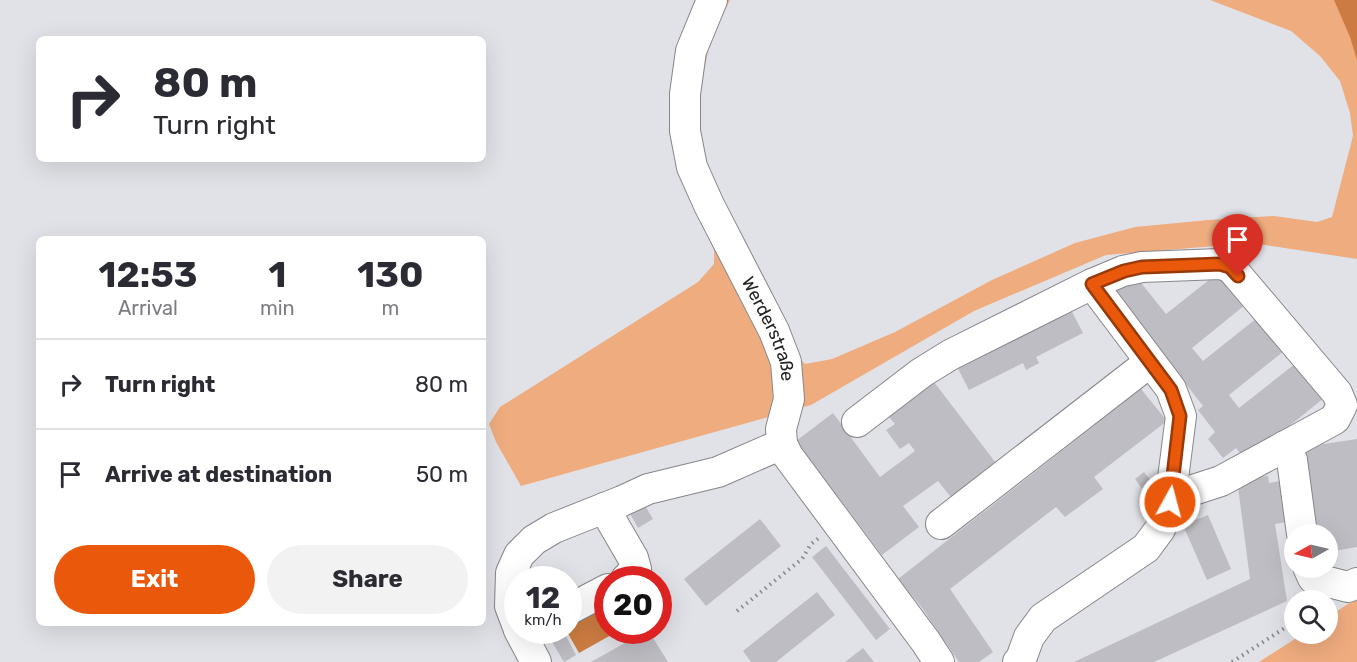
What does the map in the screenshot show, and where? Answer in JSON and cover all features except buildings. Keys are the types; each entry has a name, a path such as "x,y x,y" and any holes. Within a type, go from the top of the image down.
{"street":[{"name":"Werderstraße","path":"712,0 691,51 685,94 685,132 692,167 774,331 786,362 789,399 781,429 782,444"},
{"path":"857,422 921,373 950,355 1092,284 1124,271 1142,267 1220,264 1230,267 1336,393 1350,402 1335,419 1221,481 1181,494 1172,493"},
{"path":"1018,662 1029,637 1043,618 1146,548 1160,530 1172,493 1180,416 1171,390 1092,284"},
{"path":"941,524 1150,362"},
{"path":"514,566 519,555 534,540 554,528 648,489 718,472 782,444 788,456 926,642 938,662"},
{"path":"1285,447 1292,460 1301,524"},
{"path":"604,508 633,558 635,566"},
{"path":"1313,578 1348,587 1357,582"},
{"path":"528,644 536,662"}],"path":[{"path":"738,611 802,559 811,544 839,524"},
{"path":"1232,662 1284,628"}],"shaded area":[{"path":"699,0 730,0 710,41 701,87 699,132 705,165 732,221 773,296 797,356 805,364 832,359 895,332 992,280 1075,243 1135,227 1274,216 1317,222 1332,217 1353,136 1350,113 1340,81 1320,56 1291,31 1210,0 1357,0 1357,259 1252,243 1106,255 974,311 811,405 521,486 496,442 489,424 500,407 698,282 714,264 714,250 693,203"},
{"path":"1334,0 1357,0 1357,60 1350,37"},
{"path":"1357,598 1357,662 1259,662 1287,644 1338,644 1338,610"},
{"path":"594,611 595,644 579,653 574,644 582,644 582,618"}],"route":[{"path":"1170,502 1180,416 1171,390 1092,284 1124,271 1142,267 1220,264 1230,267 1238,276"}]}
